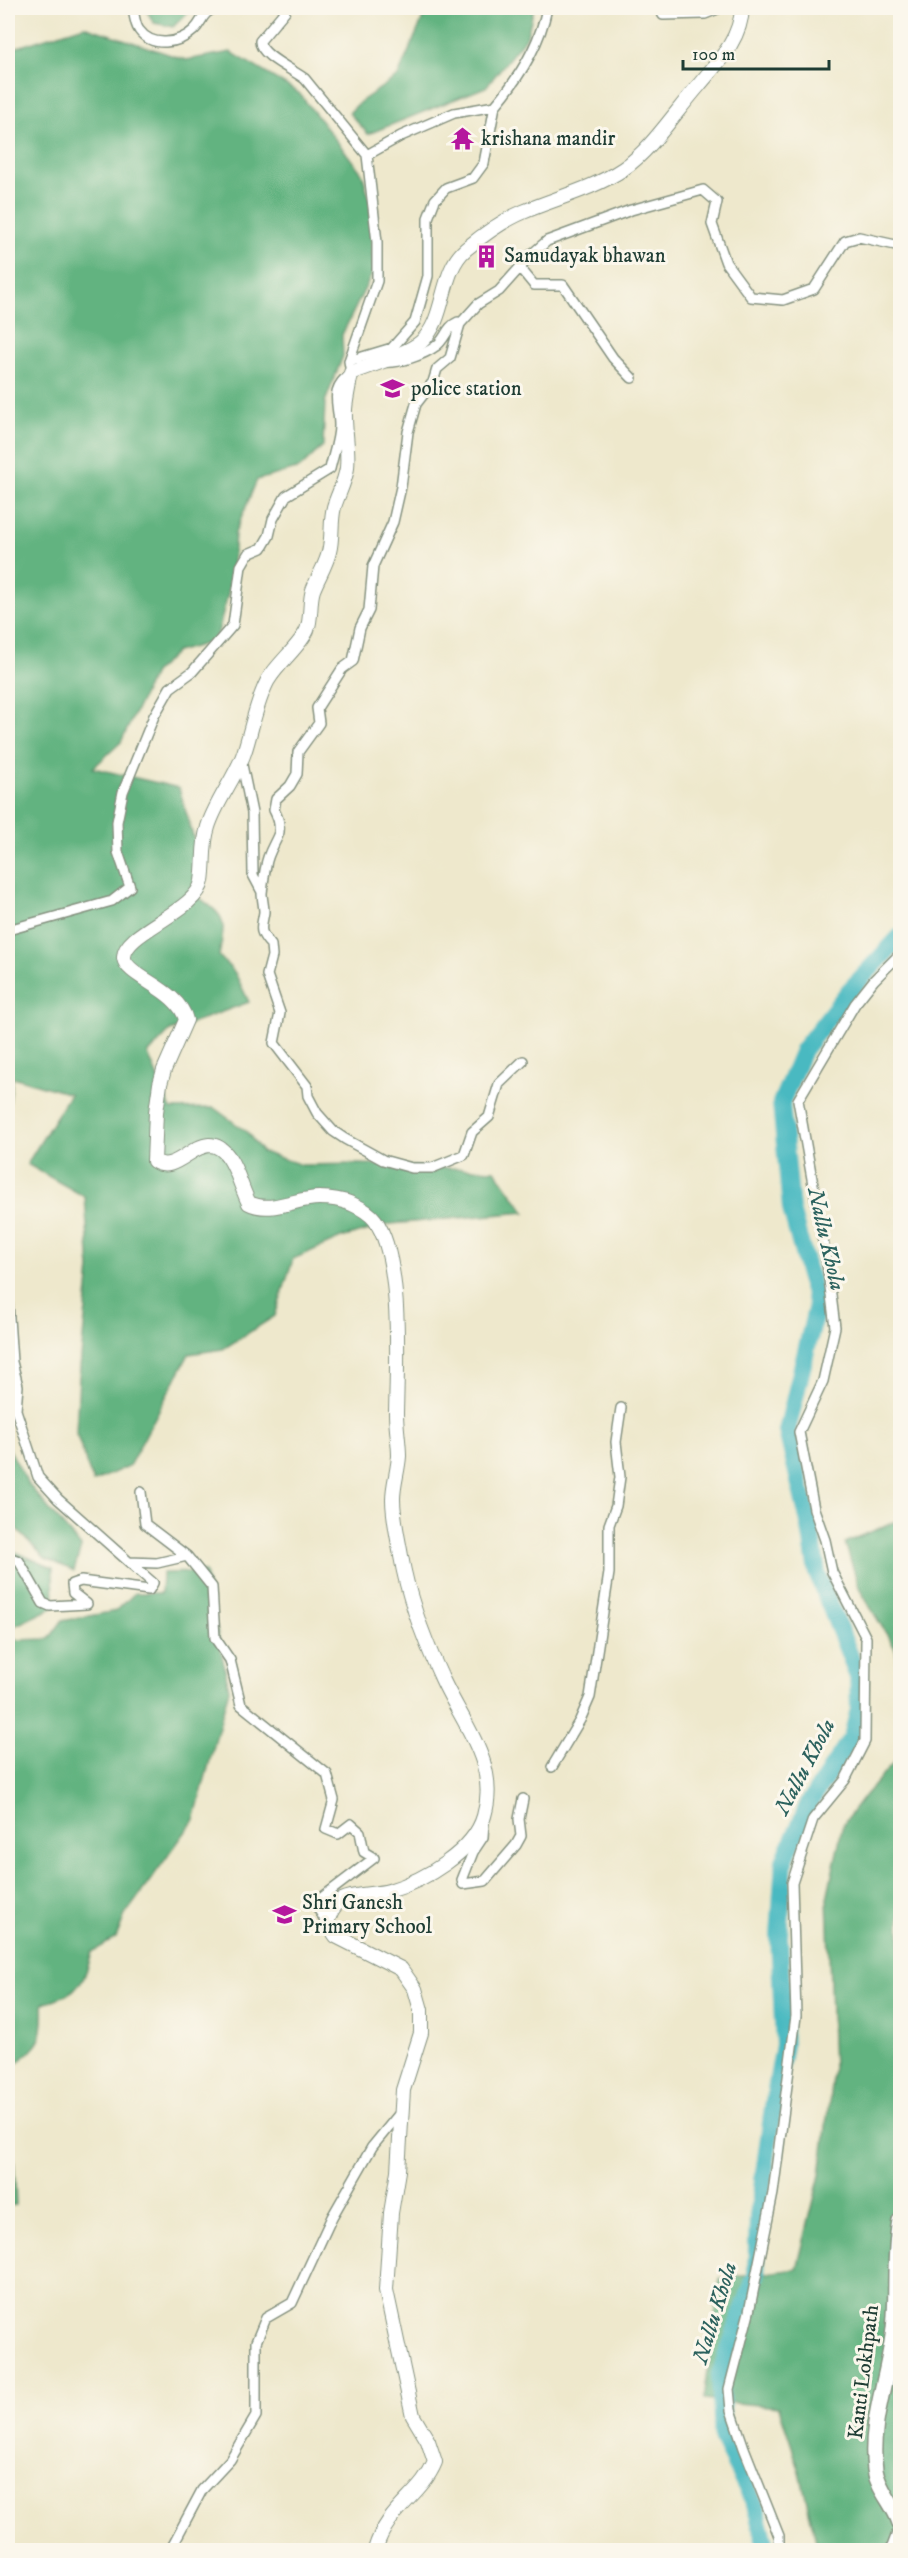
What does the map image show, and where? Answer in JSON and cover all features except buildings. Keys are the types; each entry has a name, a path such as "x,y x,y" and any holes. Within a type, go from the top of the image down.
{"main road":[{"path":"375,2550 387,2522 425,2478 435,2462 428,2440 413,2416 386,2290 391,2213 399,2162 400,2113 404,2084 421,2033 421,2010 415,1989 401,1969 336,1936 327,1923 331,1910 340,1902 390,1891 410,1883 464,1850 477,1835 484,1817 487,1803 486,1768 433,1658 406,1586 393,1498 399,1454 396,1416 396,1316 389,1253 382,1232 375,1219 366,1210 333,1199 318,1198 266,1208 249,1203 228,1154 220,1148 210,1145 200,1147 181,1159 158,1164 153,1156 160,1084 186,1020 178,1003 159,986 136,974 127,966 124,957 127,948 138,937 187,903 199,891 202,880 203,844 208,825 241,760 260,698 268,681 308,629 312,593 329,554 334,507 347,470 345,410 350,367 380,362 419,344 432,328 455,263 463,252 496,226 522,212 592,186 623,169 642,153 718,62 735,37 740,24 742,8"},
{"name":"Kanti Lokhpath","path":"900,2221 895,2294 896,2317 875,2427 875,2468 879,2484 897,2513 900,2523"},
{"path":"894,2550 900,2534"}],"street":[{"path":"133,8 138,29 146,38 158,44 176,39 193,30 207,10 217,8"},
{"path":"8,930 112,901 130,887 118,852 117,822 123,792 154,716 170,688 192,672 233,625 241,566 248,554 262,548 273,519 286,496 330,469 339,427 336,398 340,381 350,367 377,281 377,242 367,155 305,79 293,69 264,53 260,46 260,41 285,11 285,8"},
{"path":"350,367 392,348 415,322 428,276 428,218 435,200 446,188 473,178 484,163 495,106 513,84 534,47 547,8"},
{"path":"659,8 663,15 677,10 705,14 720,8"},
{"path":"367,155 401,136 454,113 495,106"},
{"path":"523,1061 499,1084 489,1118 472,1132 464,1155 432,1168 412,1168 383,1160 339,1135 317,1113 308,1096 307,1086 274,1043 280,1014 267,975 272,956 271,945 265,939 260,924 264,913 262,892 268,854 279,836 279,820 274,810 276,799 290,786 297,774 298,752 319,723 317,708 342,669 353,661 360,628 369,610 374,566 393,522 401,487 408,432 416,404 433,382 436,369 450,358 460,324 478,304 499,291 547,241 659,201 703,190 717,202 712,224 726,264 751,297 783,300 814,289 845,241 854,238 900,246"},
{"path":"520,268 534,285 563,285 613,358 632,378"},
{"path":"380,362 396,364 437,346 451,325 458,322 460,324"},
{"path":"241,760 252,813 253,875 262,892"},
{"path":"779,2550 779,2536 731,2410 729,2390 749,2312 773,2193 796,2016 792,1883 813,1819 845,1780 865,1741 866,1638 831,1572 825,1540 814,1509 799,1432 824,1381 835,1327 827,1263 798,1100 855,1004 874,980 900,954"},
{"path":"8,1303 12,1362 18,1386 16,1392 19,1420 38,1477 58,1499 153,1583 149,1590 81,1581 72,1584 73,1593 87,1604 51,1606 43,1603 19,1561 8,1557"},
{"path":"8,1384 16,1392"},
{"path":"552,1767 575,1728 590,1696 609,1573 609,1525 616,1506 620,1477 616,1442 621,1408"},
{"path":"141,1492 145,1524 187,1556 212,1587 215,1638 230,1660 241,1705 327,1773 334,1800 327,1829 338,1834 351,1824 360,1832 364,1852 374,1858 320,1899 319,1910 327,1923"},
{"path":"129,1562 157,1563 187,1556"},
{"path":"484,1817 483,1837 473,1852 462,1880 463,1884 485,1881 516,1845 521,1836 519,1819 523,1798"},
{"path":"170,2550 202,2490 230,2460 256,2416 256,2342 266,2318 292,2303 328,2224 372,2147 400,2113"}],"green space":[{"path":"145,8 197,8 186,14 173,27 154,23"},
{"path":"416,8 534,8 527,36 486,87 368,134 349,113 360,102 398,76 423,18"},
{"path":"84,26 186,60 231,52 299,93 362,173 371,203 373,272 342,335 343,356 325,402 323,446 300,468 257,480 235,533 232,578 216,641 176,652 154,673 121,742 93,768 179,788 198,853 196,895 214,909 222,920 223,933 219,956 235,973 249,1002 170,1031 148,1054 171,1109 214,1108 247,1132 262,1152 302,1165 360,1164 495,1170 525,1212 391,1224 341,1238 293,1259 275,1316 223,1349 189,1354 129,1466 93,1482 76,1433 90,1269 85,1197 27,1164 70,1094 13,1077 8,1112 8,50"},
{"path":"8,1447 29,1485 81,1547 74,1571 45,1558 8,1520"},
{"path":"896,1521 900,1532 900,1685 896,1650 860,1590 845,1543"},
{"path":"11,1550 53,1568 54,1607 10,1628 15,1640 49,1639 62,1621 116,1611 135,1593 161,1593 162,1573 205,1572 229,1689 194,1820 125,1915 116,1938 92,1952 82,1981 64,1996 43,2003 43,2027 38,2042 27,2055 8,2070 8,1556"},
{"path":"900,1756 900,2550 818,2550 799,2468 779,2407 704,2400 720,2279 797,2269 820,2175 833,2070 827,1898 843,1824"},
{"path":"8,2155 14,2159 16,2205 8,2206"}],"waterway":[{"name":"Nallu Khola","path":"767,2550 755,2504 723,2440 720,2374 756,2275 758,2217 784,2045 779,1936 784,1861 809,1803 852,1737 859,1709 858,1676 817,1573 810,1527 787,1431 817,1305 791,1209 781,1103 803,1050 849,991 900,937"}],"place":[{"name":"krishana mandir","path":"463,139"},
{"name":"Samudayak bhawan","path":"486,256"},
{"name":"police station","path":"393,389"},
{"name":"Shri Ganesh Primary School","path":"284,1915"}]}
